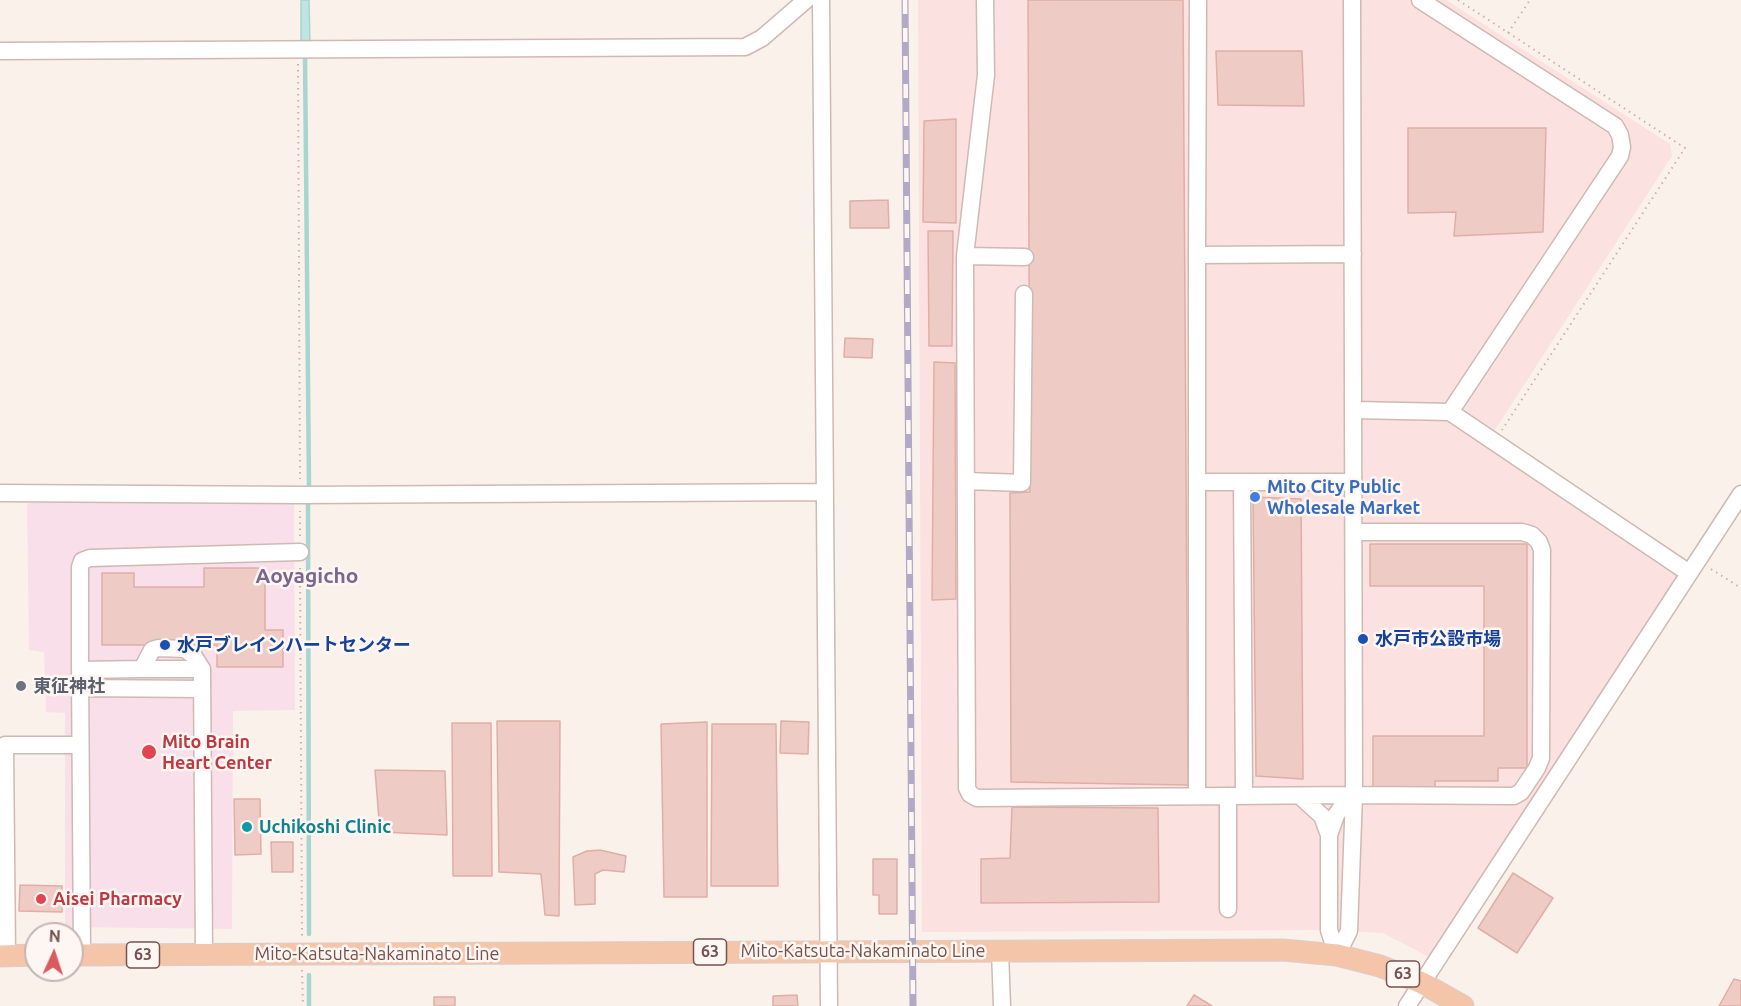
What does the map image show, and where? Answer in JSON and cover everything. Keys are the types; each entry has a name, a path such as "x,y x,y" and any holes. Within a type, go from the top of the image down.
{"main road":[{"name":"Mito-Katsuta-Nakaminato Line","path":"84,955 1272,950 1337,955 1380,966 1422,983 1463,1006"},
{"path":"3,956 24,955"}],"street":[{"path":"0,51 745,47 762,38 806,0"},
{"path":"820,0 829,1006"},
{"path":"986,0 986,75 965,256 968,788 970,794 976,798 1514,796 1521,792 1541,758 1542,550 1539,542 1532,535 1522,532 1354,532"},
{"path":"1197,796 1198,0"},
{"path":"1337,955 1349,931 1354,795 1352,0"},
{"path":"1420,0 1615,126 1620,135 1622,147 1620,156 1450,412"},
{"path":"1197,255 1353,254"},
{"path":"965,256 1025,257"},
{"path":"967,482 1022,483 1024,294"},
{"path":"1354,410 1450,412 1693,567"},
{"path":"1197,482 1354,482"},
{"path":"1228,909 1236,796 1242,482"},
{"path":"0,493 300,495 824,492"},
{"path":"1407,1006 1741,494"},
{"path":"77,922 81,688 80,567 82,561 90,558 300,552"},
{"path":"80,670 142,669 155,648 185,649 193,655 202,669 204,954"},
{"path":"81,688 202,689"},
{"path":"3,956 5,745 80,745"},
{"path":"1521,792 1539,804"},
{"path":"1337,955 1329,930 1329,835 1336,815 1354,795"},
{"path":"1300,796 1322,816 1329,835"},
{"path":"1000,950 1002,1006"}],"path":[{"path":"1458,0 1684,148 1501,431"},
{"path":"1509,33 1530,0"},
{"path":"298,50 303,1006"},
{"path":"1693,567 1741,588"}],"shaded area":[{"name":"Mito City Public Wholesale Market","path":"918,0 1446,0 1670,144 1672,156 1493,433 1688,560 1434,954 1427,956 1383,933 1329,930 922,932"},
{"name":"Mito Brain Heart Center","path":"294,502 295,710 233,711 232,929 84,927 84,922 65,922 65,713 46,712 44,652 29,650 27,503"}],"water":[{"path":"301,0 309,0 310,45 301,46"}],"building":[{"path":"1028,0 1183,0 1188,785 1011,782 1010,493 1030,492"},
{"path":"1216,51 1302,51 1304,106 1218,105"},
{"path":"956,119 956,223 923,222 924,121"},
{"path":"1408,128 1546,128 1543,232 1454,236 1456,212 1408,213"},
{"path":"888,200 889,228 850,228 850,201"},
{"path":"928,231 953,231 952,346 929,346"},
{"path":"845,338 873,339 872,358 844,357"},
{"path":"934,362 955,363 956,599 932,600"},
{"path":"1253,497 1301,499 1303,779 1256,776"},
{"path":"1370,544 1527,544 1527,768 1498,768 1498,781 1435,781 1435,787 1373,787 1373,736 1484,736 1484,586 1370,586"},
{"path":"204,568 265,568 265,630 283,630 283,667 217,667 217,645 102,645 102,573 134,573 134,587 204,587"},
{"path":"497,721 560,721 559,916 545,915 541,874 499,872"},
{"path":"781,721 809,722 808,754 780,753"},
{"path":"707,722 707,897 664,897 661,724"},
{"path":"452,723 491,723 492,876 453,876"},
{"path":"712,724 776,724 778,886 711,886"},
{"path":"375,770 445,771 447,835 380,832"},
{"name":"Uchikoshi Clinic","path":"234,799 260,799 261,854 235,855"},
{"path":"1012,807 1158,808 1159,902 981,903 981,859 1010,858"},
{"path":"271,842 293,842 293,872 272,872"},
{"path":"600,850 626,856 624,872 603,870 595,874 595,904 575,905 573,857 587,851"},
{"path":"873,859 897,859 897,914 879,914 879,895 873,895"},
{"path":"1513,873 1553,898 1517,953 1478,928"},
{"name":"Aisei Pharmacy","path":"20,885 62,886 62,912 19,911"},
{"path":"1734,979 1741,981 1741,1006 1719,1006"},
{"path":"797,995 798,1006 773,1006 773,996"},
{"path":"1194,995 1212,1006 1187,1006"},
{"path":"434,997 455,997 455,1006 434,1006"}],"waterway":[{"path":"305,55 309,488"},
{"path":"308,500 309,934"},
{"path":"309,975 309,1006"}],"railway":[{"path":"905,0 913,1006"}],"place":[{"name":"Mito City Public Wholesale Market","path":"1255,497"},
{"name":"水戸市公設市場","path":"1363,639"},
{"name":"水戸ブレインハートセンター","path":"165,645"},
{"name":"東征神社","path":"21,686"},
{"name":"Mito Brain Heart Center","path":"149,752"},
{"name":"Uchikoshi Clinic","path":"247,827"},
{"name":"Aisei Pharmacy","path":"41,899"}],"district":[{"name":"Aoyagicho","path":"307,576"}]}
